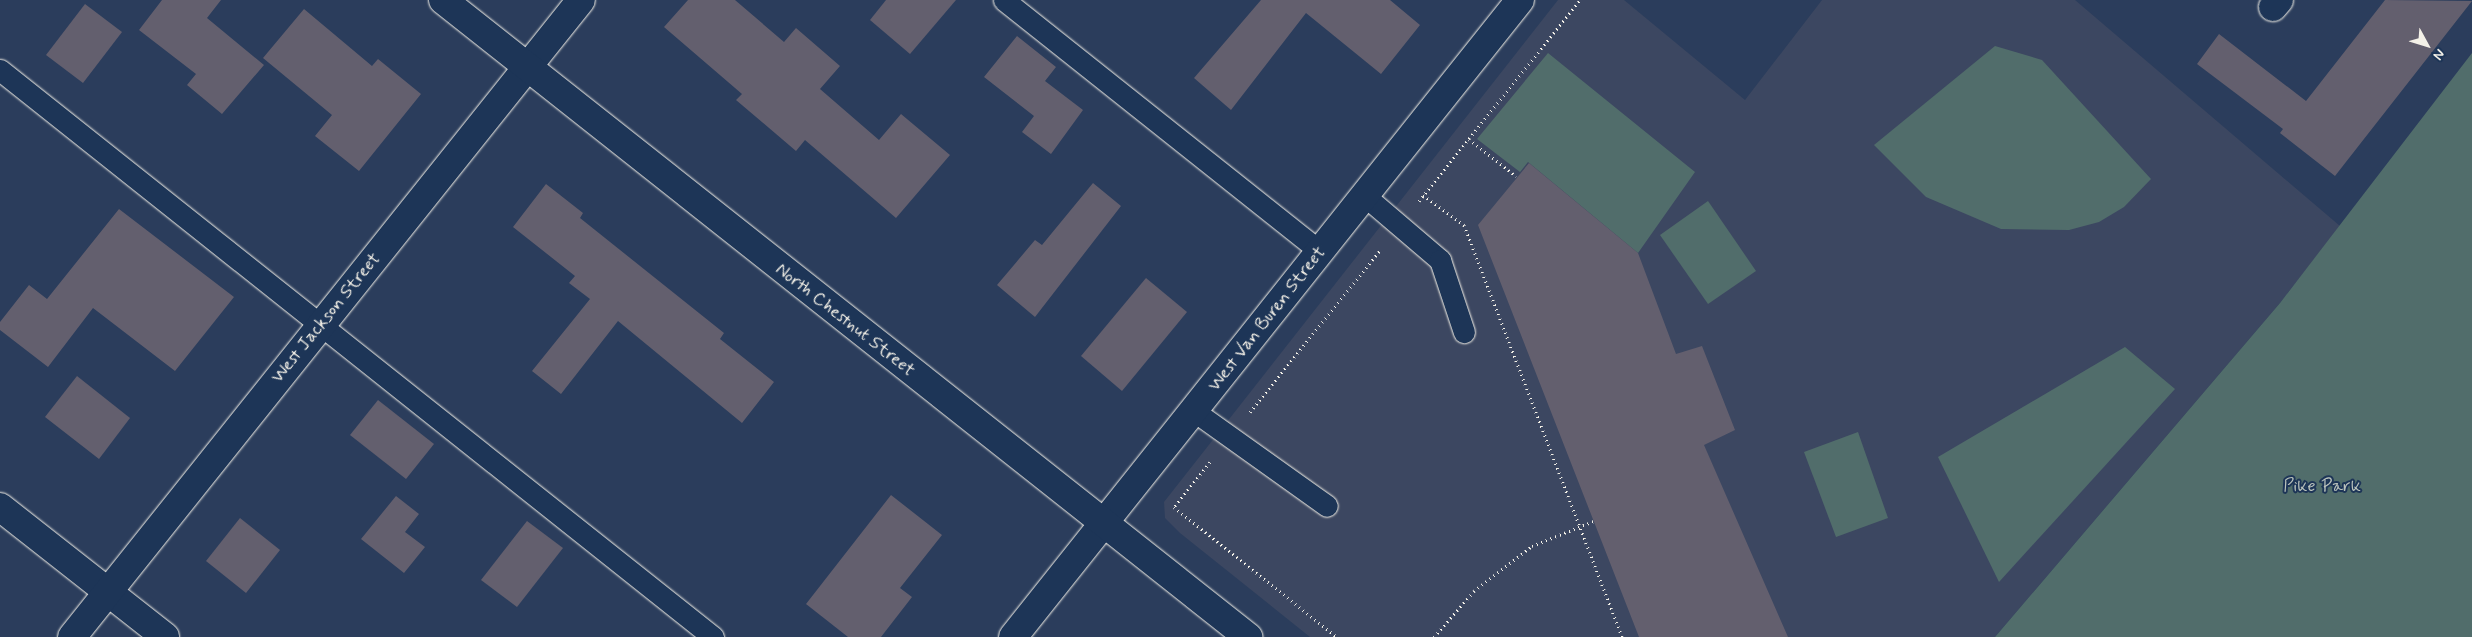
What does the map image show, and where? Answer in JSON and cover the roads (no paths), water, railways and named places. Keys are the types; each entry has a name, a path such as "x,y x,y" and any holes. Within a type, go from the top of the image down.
{"street":[{"name":"North Chestnut Street","path":"443,0 526,68 1248,637"},
{"name":"West Jackson Street","path":"72,637 581,0"},
{"name":"West Van Buren Street","path":"1013,637 1194,412 1520,0"},
{"path":"0,507 165,637"}],"lane":[{"path":"1004,0 1320,252"},
{"path":"0,70 713,637"},
{"path":"1365,196 1440,260 1464,332"},
{"path":"1194,412 1327,506"}],"park label":[{"name":"Pike Park","path":"2322,486"}]}
